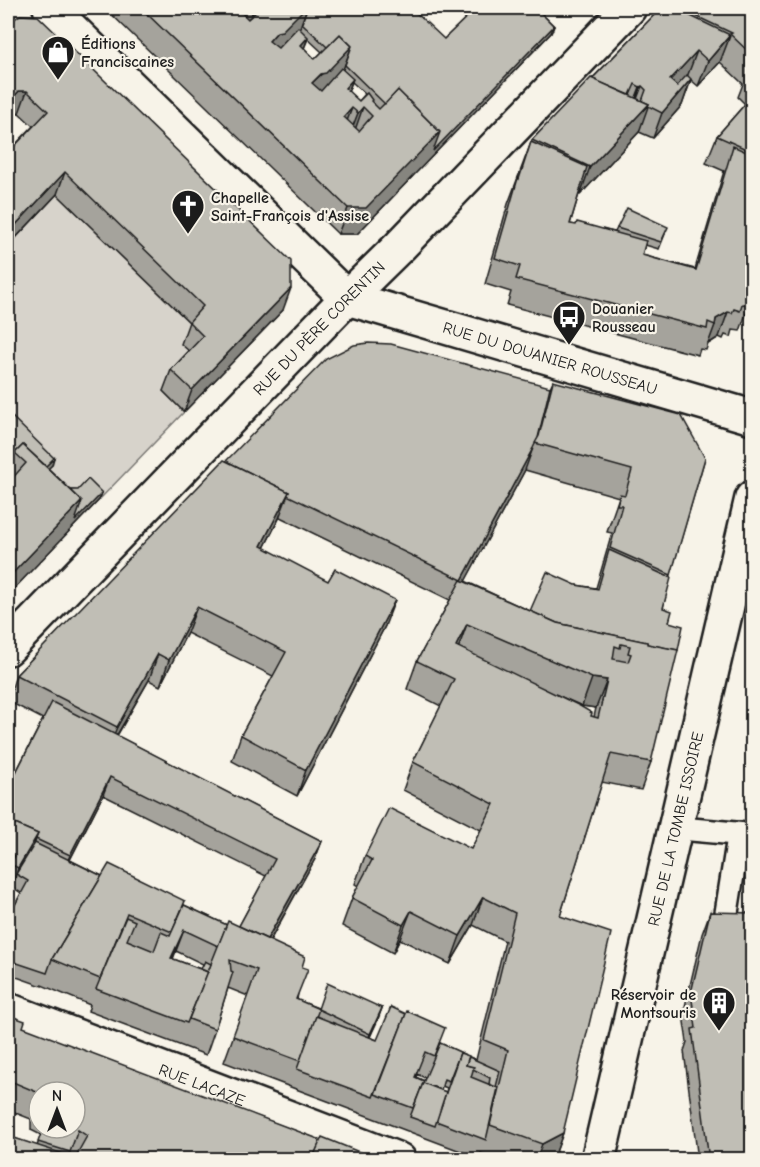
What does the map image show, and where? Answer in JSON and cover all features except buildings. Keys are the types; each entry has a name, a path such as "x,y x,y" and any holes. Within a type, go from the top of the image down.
{"street":[{"path":"50,8 347,298"},
{"name":"RUE DU PÈRE CORENTIN","path":"8,648 629,8"},
{"name":"RUE DU DOUANIER ROUSSEAU","path":"347,298 753,417"},
{"name":"RUE DE LA TOMBE ISSOIRE","path":"598,1160 753,498"},
{"name":"RUE LACAZE","path":"8,1010 399,1160"}],"lane":[{"path":"675,828 746,835 725,922"}],"shaded area":[{"path":"57,194 195,328 195,358 163,391 184,412 99,500 64,497 8,423 8,246"}],"place":[{"name":"Éditions Franciscaines","path":"58,81"},
{"name":"Chapelle Saint-François d'Assise","path":"188,235"},
{"name":"Douanier Rousseau","path":"569,346"},
{"name":"Réservoir de Montsouris","path":"719,1032"}]}
